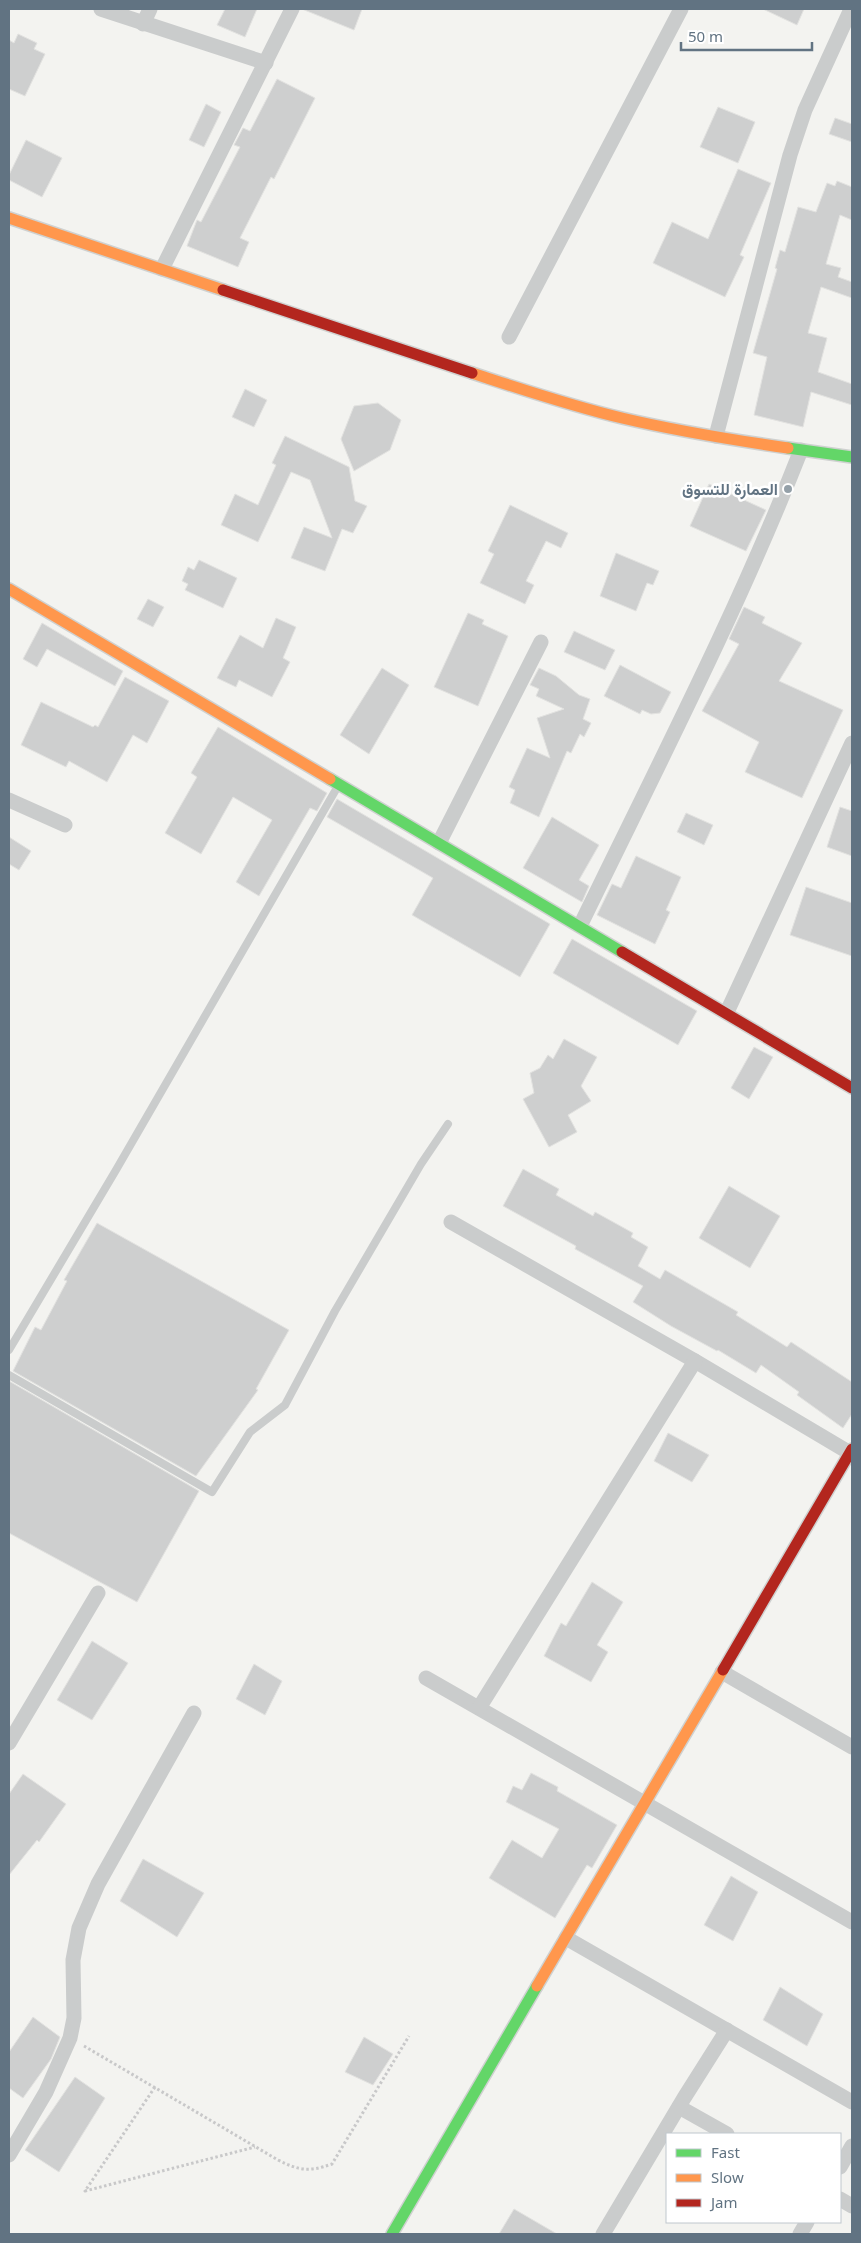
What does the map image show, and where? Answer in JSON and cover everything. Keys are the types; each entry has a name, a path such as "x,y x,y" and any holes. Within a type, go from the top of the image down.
{"street":[{"path":"101,9 266,63"},
{"path":"143,24 150,9"},
{"path":"162,269 292,9"},
{"path":"509,337 681,9"},
{"path":"716,436 790,155 813,93 851,9"},
{"path":"9,218 162,269 238,297 550,398 623,418 716,436 852,456"},
{"path":"580,926 730,617 774,520 801,450"},
{"path":"9,589 727,1012 852,1088"},
{"path":"439,843 541,642"},
{"path":"727,1012 852,743"},
{"path":"9,800 65,824"},
{"path":"392,2234 851,1451 451,1222"},
{"path":"479,1708 695,1361"},
{"path":"9,1743 98,1593"},
{"path":"722,1672 852,1747"},
{"path":"426,1678 852,1922"},
{"path":"9,2155 46,2092 70,2038 74,2018 73,1960 79,1928 98,1884 194,1713"},
{"path":"566,1938 852,2102"},
{"path":"603,2234 727,2030"},
{"path":"679,2107 725,2133"},
{"path":"841,2165 852,2146"},
{"path":"841,2200 852,2206"},
{"path":"800,2234 806,2223"}],"lane":[{"path":"9,1350 116,1170 339,785"},
{"path":"9,1375 212,1492 250,1432 285,1404 340,1302 421,1164 448,1124"}],"path":[{"path":"70,2038 296,2169 315,2170 332,2164 410,2036"},
{"path":"155,2087 85,2191 256,2146"}],"building":[{"path":"225,9 257,9 245,37 217,25"},
{"path":"302,9 362,9 354,30"},
{"path":"763,9 804,9 797,25"},
{"path":"18,34 37,43 34,49 45,54 25,96 9,89 9,40 14,43"},
{"path":"277,79 315,98 274,179 271,177 240,238 249,242 238,267 187,246 197,220 201,222 240,147 234,145 243,128 250,131"},
{"path":"206,104 221,112 204,147 189,140"},
{"path":"718,107 755,122 738,163 700,147"},
{"path":"835,118 852,124 852,142 829,134"},
{"path":"26,140 62,158 42,197 9,180 9,175"},
{"path":"738,169 771,183 740,255 744,257 725,297 653,263 672,222 708,239"},
{"path":"837,181 852,187 852,220 840,215 826,264 841,268 838,277 852,282 852,298 821,287 808,333 827,338 818,372 852,384 852,405 811,392 803,427 754,415 767,357 753,353 777,269 775,268 780,250 785,252 798,207 816,212 827,183 835,186"},
{"path":"245,389 267,400 254,427 232,417"},
{"path":"378,403 401,420 390,450 354,471 341,439 354,406"},
{"path":"285,436 349,467 355,501 367,506 353,533 342,529 325,571 291,558 304,527 332,538 310,480 291,472 258,542 221,525 235,494 258,505 276,465 272,463"},
{"path":"709,484 766,510 746,551 690,526"},
{"path":"510,505 568,533 561,548 546,541 526,581 534,585 525,604 480,583 494,554 488,551"},
{"path":"616,553 659,571 653,585 647,583 636,611 600,596"},
{"path":"199,560 237,578 223,608 185,590 188,584 182,581 188,567 194,570"},
{"path":"148,599 164,607 153,627 137,619"},
{"path":"744,607 765,617 762,623 802,643 779,681 843,710 802,798 745,772 759,742 702,711 739,644 729,639"},
{"path":"468,613 484,620 482,624 508,636 478,706 434,687"},
{"path":"276,618 296,627 283,658 290,662 272,697 239,680 236,687 217,678 240,635 263,648"},
{"path":"42,623 123,671 115,686 47,649 37,667 23,659"},
{"path":"574,631 615,650 605,670 564,652"},
{"path":"620,665 671,692 660,713 651,714 642,710 640,714 604,696"},
{"path":"382,668 409,685 369,754 340,735"},
{"path":"539,668 556,676 579,695 590,699 583,719 591,723 584,737 580,734 571,753 567,751 539,817 510,803 515,790 509,787 527,748 550,758 537,718 564,709 536,696 539,689 530,685"},
{"path":"125,677 169,701 147,743 133,735 107,782 69,761 66,767 21,745 41,702 93,727 95,725 98,727"},
{"path":"218,727 327,793 317,811 310,808 259,896 236,882 272,820 233,797 201,854 165,833 197,777 191,773"},
{"path":"337,799 550,924 520,977 412,915 433,878 327,817"},
{"path":"840,807 852,811 852,856 827,847"},
{"path":"686,813 713,825 704,845 677,832"},
{"path":"552,817 599,845 579,880 589,886 582,902 523,868"},
{"path":"9,837 31,851 19,870 9,864"},
{"path":"636,856 681,877 666,910 670,912 655,944 597,915 612,884 621,888"},
{"path":"806,887 852,903 852,956 790,935"},
{"path":"572,939 697,1011 678,1045 553,973"},
{"path":"564,1039 597,1057 581,1086 591,1101 568,1115 577,1132 549,1147 523,1099 534,1093 530,1073 540,1068 548,1055 553,1059"},
{"path":"754,1047 773,1057 749,1099 731,1088"},
{"path":"523,1169 559,1189 556,1195 593,1216 595,1212 633,1233 631,1237 648,1247 638,1266 660,1279 665,1270 738,1312 736,1315 787,1347 791,1342 852,1382 852,1414 843,1428 797,1395 799,1392 761,1365 756,1373 718,1350 671,1326 633,1302 643,1286 575,1249 576,1246 503,1206"},
{"path":"729,1186 780,1216 750,1268 699,1238"},
{"path":"97,1223 289,1330 256,1389 258,1390 196,1476 13,1371 35,1327 41,1330 67,1281 64,1280"},
{"path":"9,1381 199,1491 137,1602 9,1533"},
{"path":"668,1433 709,1455 692,1482 654,1461"},
{"path":"592,1582 623,1602 597,1645 608,1652 591,1682 544,1656 561,1623 566,1626"},
{"path":"92,1641 128,1663 92,1720 57,1700"},
{"path":"254,1664 282,1681 265,1715 236,1699"},
{"path":"531,1773 558,1787 557,1791 617,1825 592,1868 587,1865 555,1918 489,1878 512,1840 542,1858 559,1829 506,1802 513,1786 522,1790"},
{"path":"23,1774 66,1804 39,1842 37,1840 9,1875 9,1794"},
{"path":"143,1859 204,1893 177,1937 120,1901"},
{"path":"731,1876 758,1892 733,1941 704,1925"},
{"path":"780,1987 823,2014 807,2046 763,2020"},
{"path":"33,2017 60,2037 51,2059 23,2098 9,2088 9,2052"},
{"path":"364,2037 393,2054 373,2085 345,2072"},
{"path":"75,2077 105,2098 59,2172 25,2150"},
{"path":"514,2209 557,2234 499,2234"}],"traffic: fast":[{"path":"788,448 852,457"},
{"path":"330,779 622,952"},
{"path":"392,2234 537,1986"}],"traffic: slow":[{"path":"9,218 223,290"},
{"path":"472,373 565,403 622,418 705,435 788,448"},
{"path":"9,589 330,779"},
{"path":"537,1986 723,1670"}],"traffic: jam":[{"path":"223,290 472,373"},
{"path":"622,952 852,1088"},
{"path":"723,1670 852,1449"}],"place":[{"name":"العمارة للتسوق","path":"788,489"}]}
